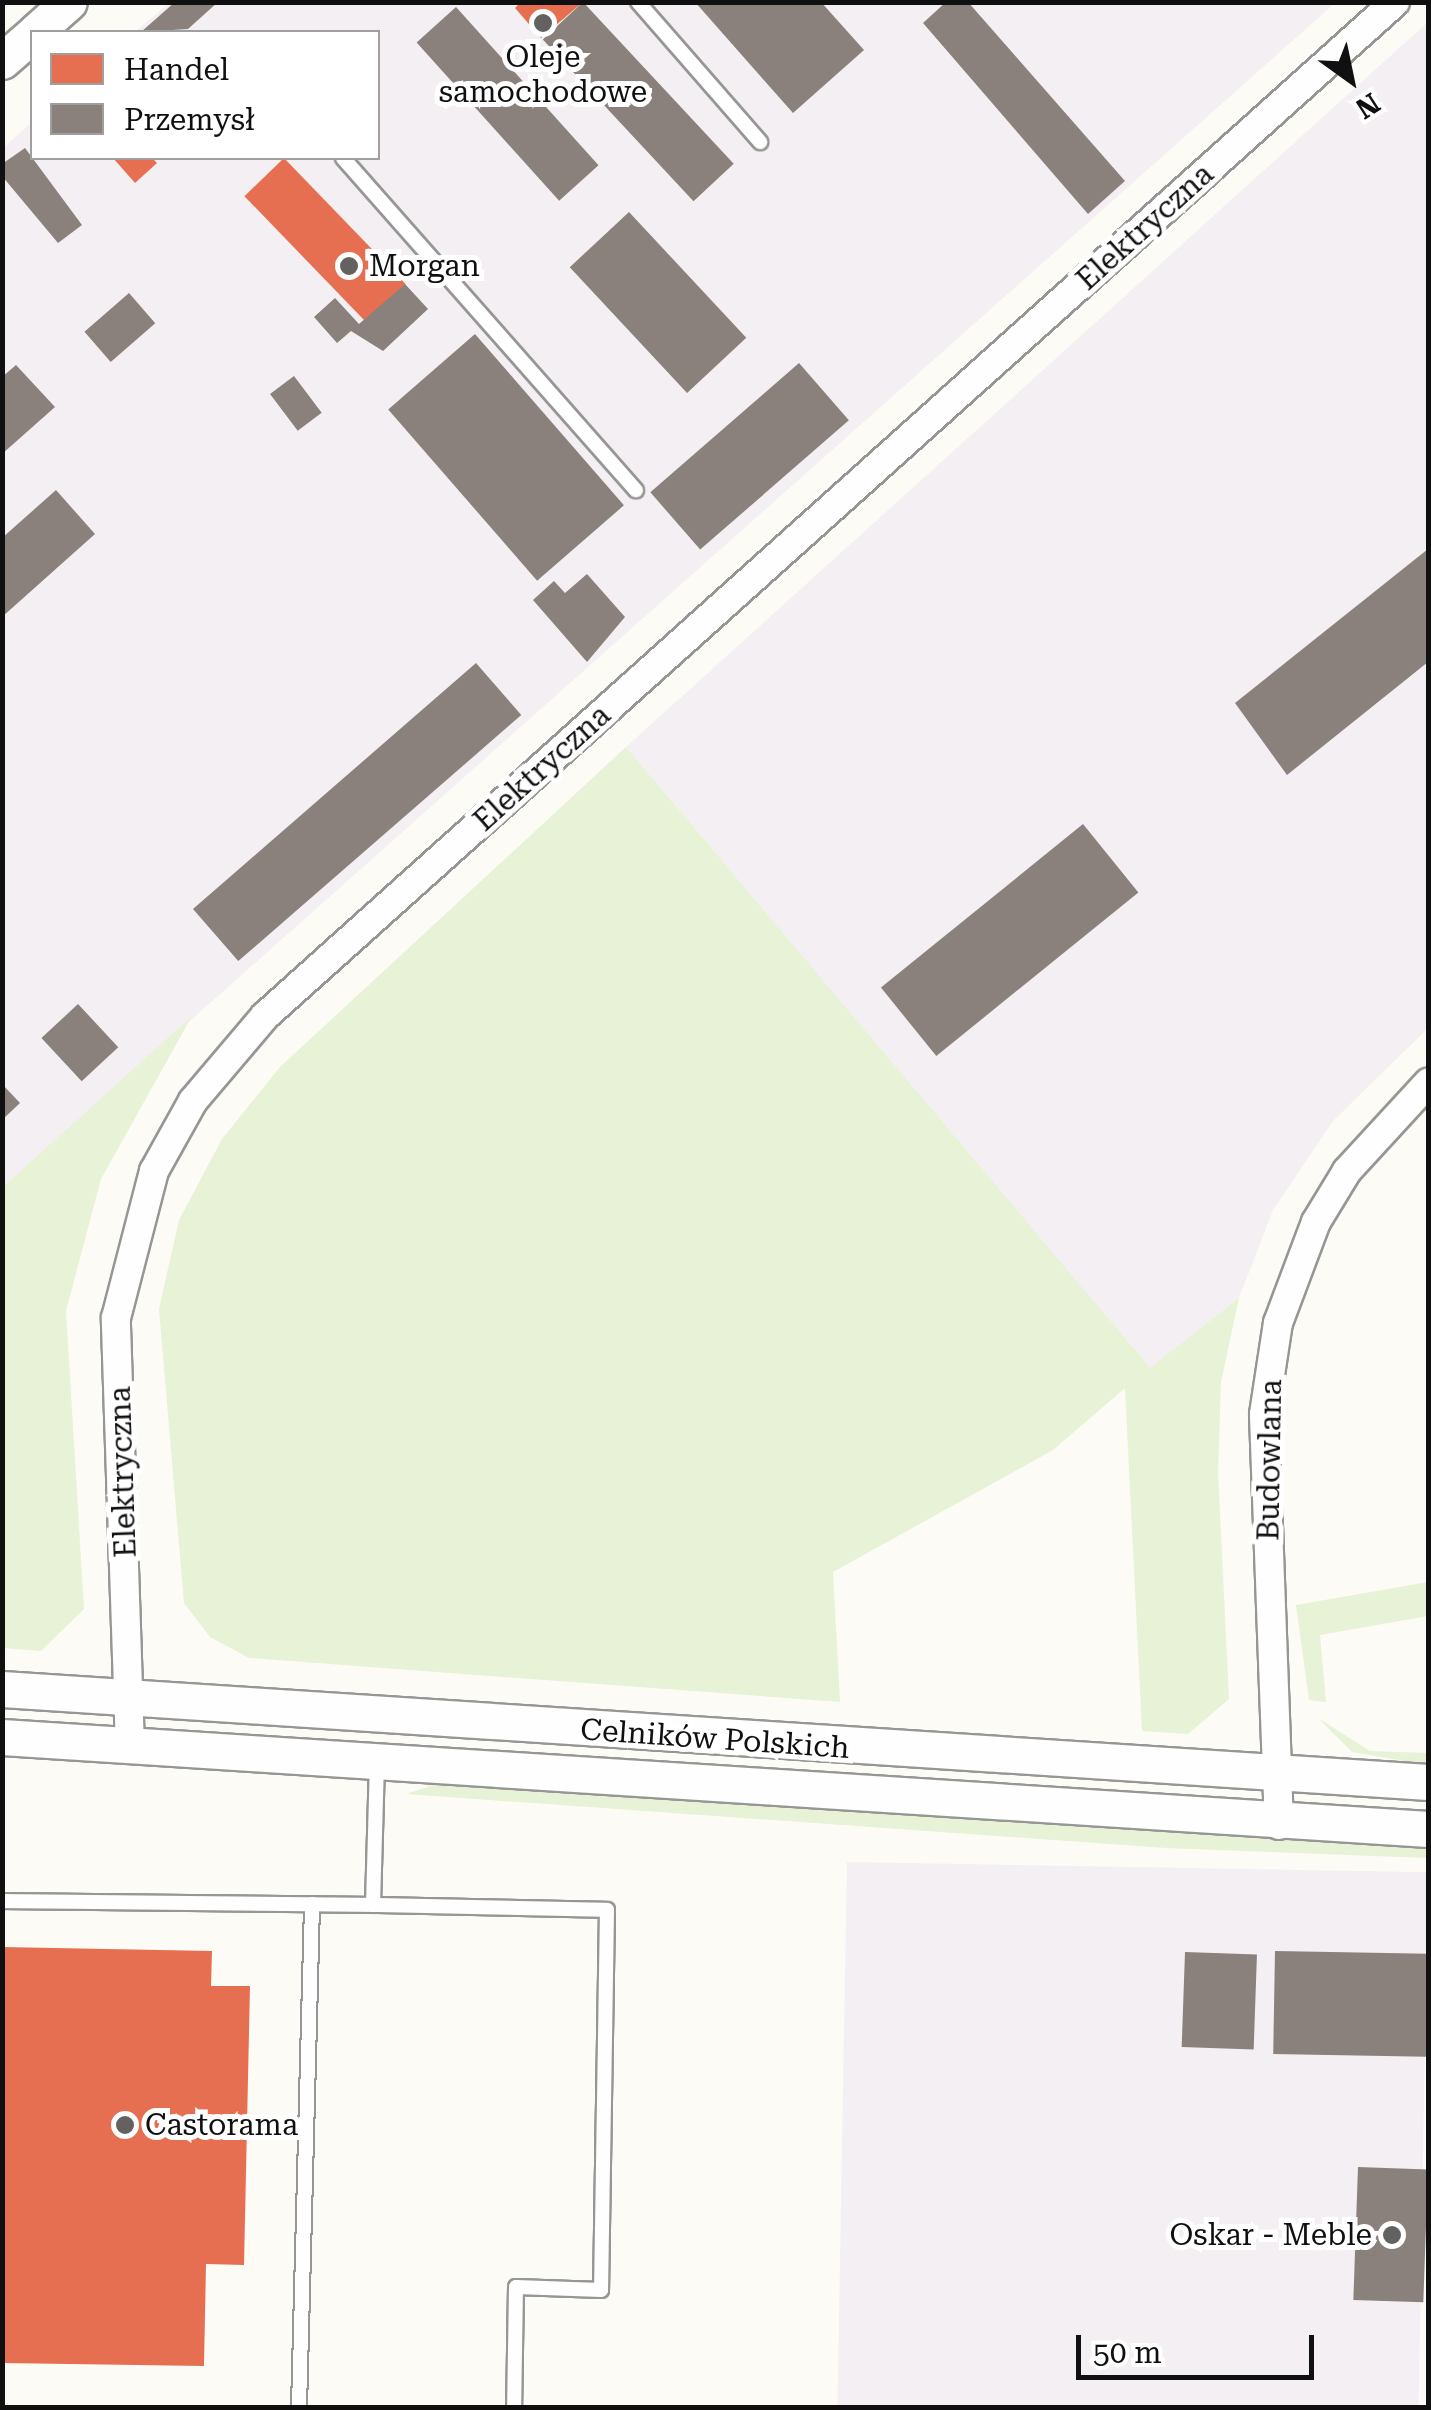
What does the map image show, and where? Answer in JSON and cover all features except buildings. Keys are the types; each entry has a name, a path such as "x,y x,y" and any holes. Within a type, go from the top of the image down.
{"street":[{"path":"38,30 69,2"},
{"name":"Elektryczna","path":"130,1748 132,1698 116,1318 154,1172 192,1102 265,1016 1396,2"},
{"path":"2,62 30,38"},
{"name":"Budowlana","path":"1279,1825 1280,1778 1264,1504 1278,1323 1316,1222 1347,1171 1428,1083"},
{"name":"Celników Polskich","path":"2,1689 1280,1778 1428,1782"},
{"name":"Celników Polskich","path":"2,1737 376,1766 1279,1825 1428,1830"}],"lane":[{"path":"638,2 760,142"},
{"path":"345,160 636,490"},
{"path":"373,1904 376,1766"},
{"path":"2,1901 607,1910 601,2290 516,2287 514,2408"},
{"path":"299,2408 312,1904"}],"shaded area":[{"path":"169,3 1335,3 3,1187 2,149 30,124 30,160 380,160 380,30 137,30"},
{"path":"1428,22 1428,1028 1333,1121 1273,1210 1239,1298 1150,1369 626,747"},
{"path":"847,1862 1428,1872 1419,2408 837,2408"}],"green space":[{"path":"626,747 1150,1368 1239,1298 1221,1382 1218,1472 1229,1699 1188,1734 1142,1731 1125,1388 1053,1450 833,1572 840,1702 249,1658 210,1637 184,1603 159,1309 179,1220 222,1139 280,1067"},
{"path":"192,1016 101,1179 66,1311 84,1609 41,1651 3,1648 3,1187"},
{"path":"1428,1582 1428,1616 1320,1635 1326,1702 1309,1700 1296,1605"},
{"path":"1318,1718 1370,1751 1428,1753 1428,1765 1352,1752"},
{"path":"436,1784 1428,1847 1428,1858 1166,1848 406,1794"}],"place":[{"name":"Oleje samochodowe","path":"543,23"},
{"name":"Morgan","path":"349,266"},
{"name":"Castorama","path":"125,2125"},
{"name":"Oskar - Meble","path":"1392,2235"}]}
